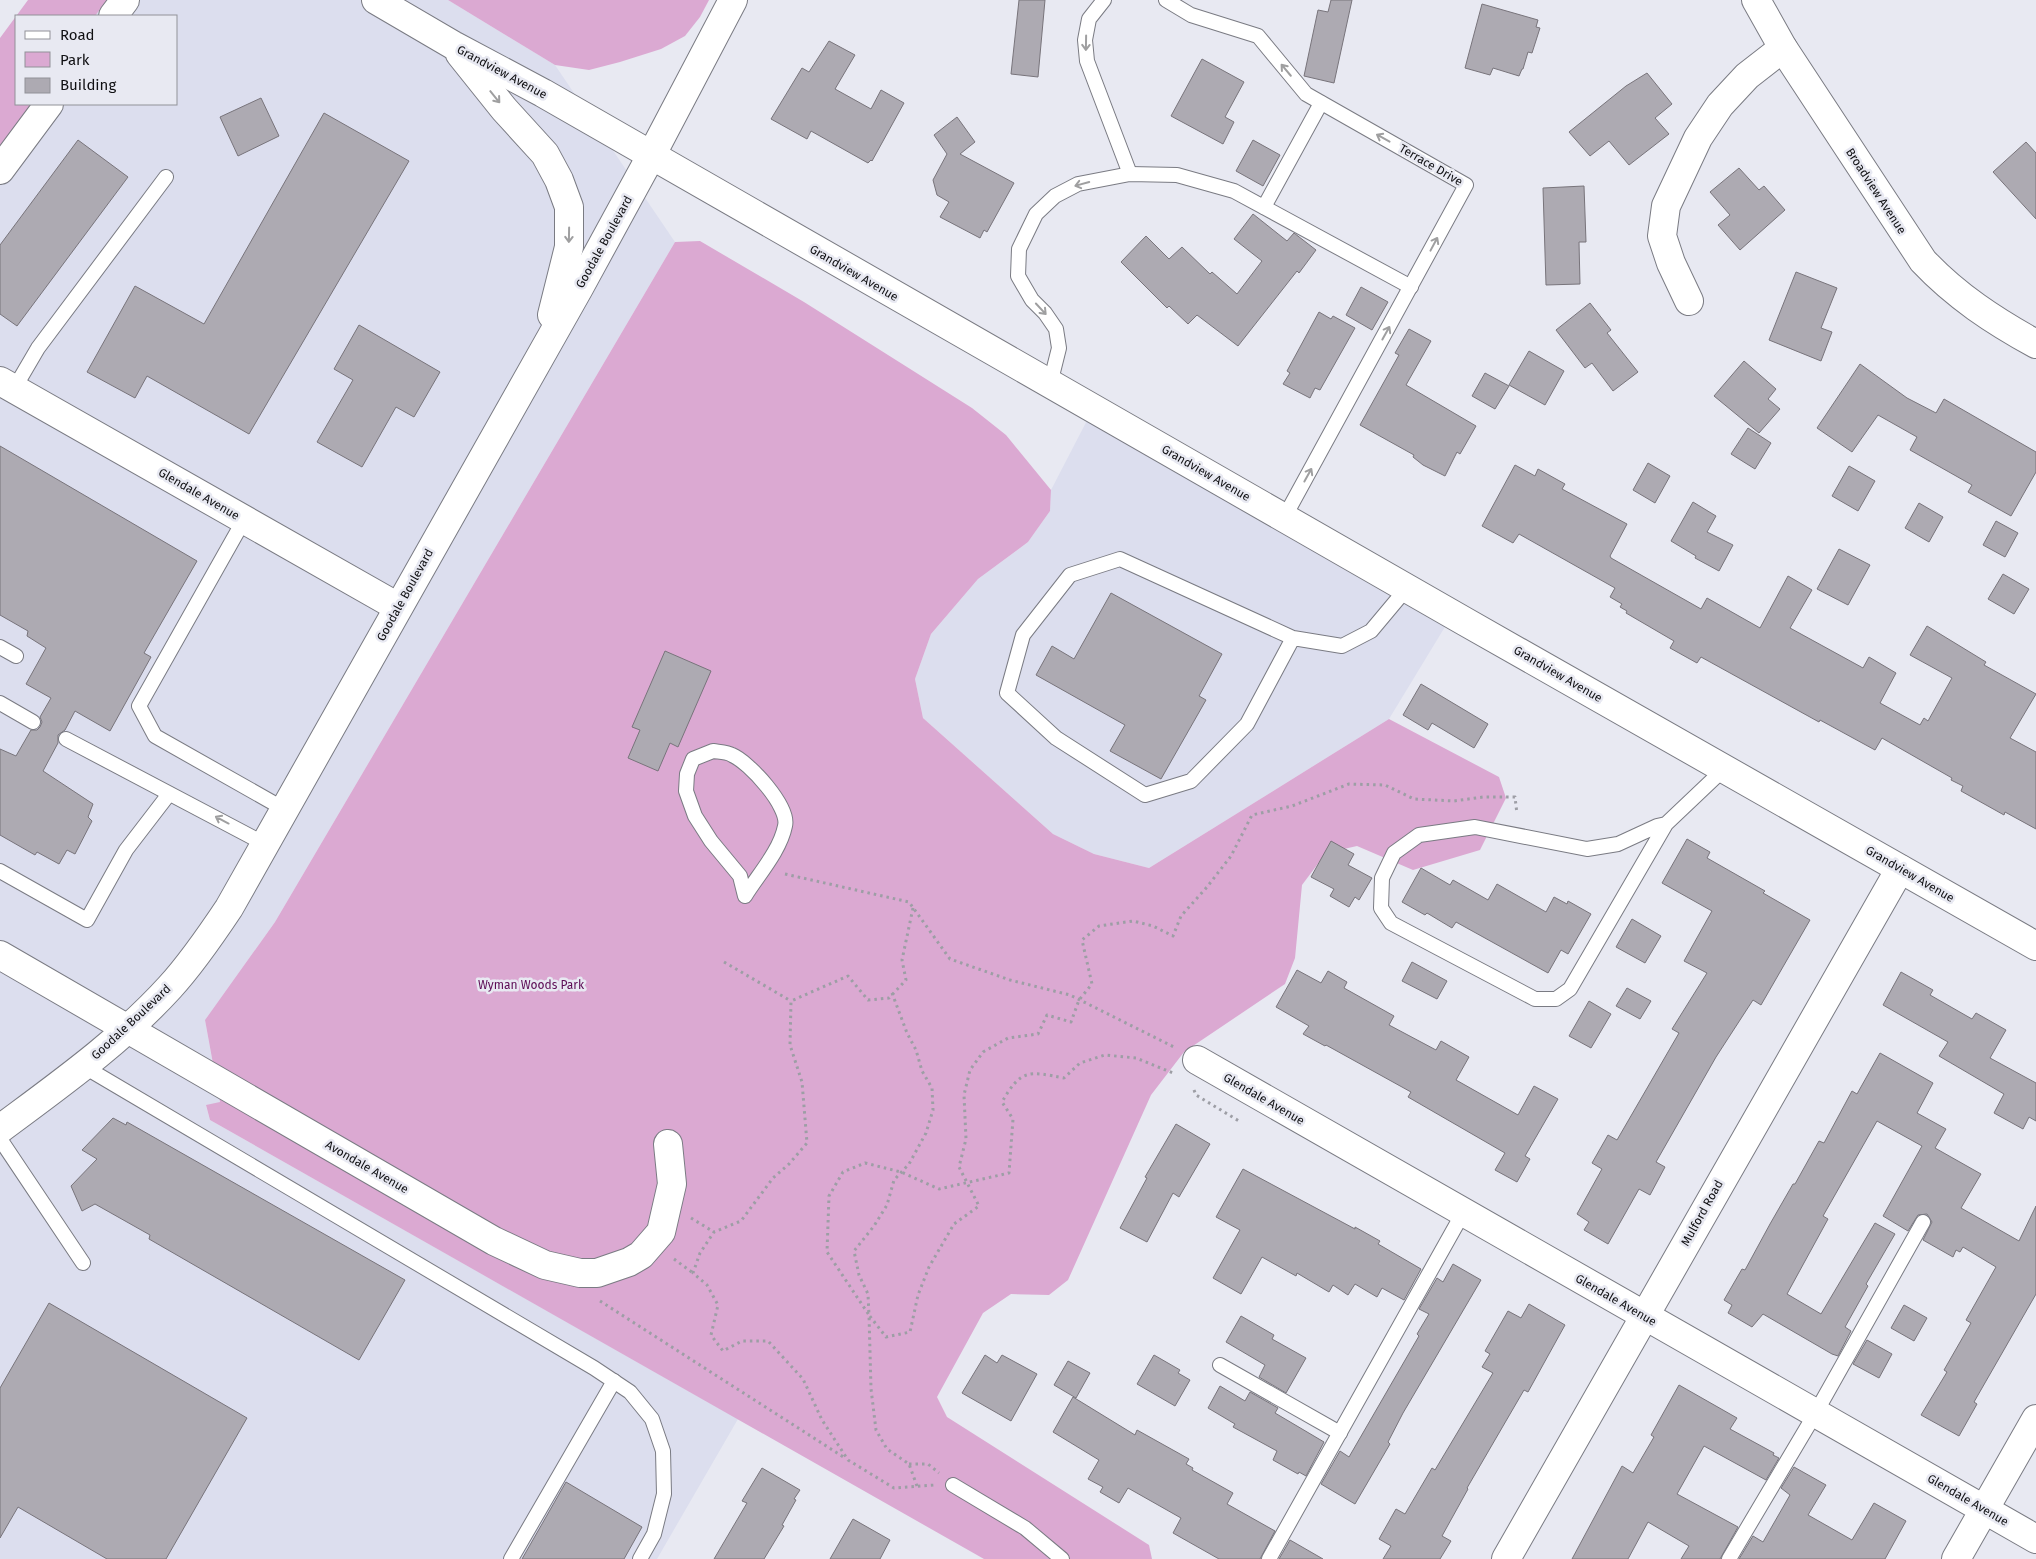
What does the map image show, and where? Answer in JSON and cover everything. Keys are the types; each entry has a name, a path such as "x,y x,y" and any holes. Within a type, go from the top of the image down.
{"street":[{"path":"114,15 125,0"},
{"name":"Grandview Avenue","path":"376,0 453,46 544,93 1406,588 2036,946"},
{"name":"Goodale Boulevard","path":"0,1129 83,1066 128,1028 171,986 205,943 229,908 534,368 651,156 733,0"},
{"name":"Broadview Avenue","path":"1756,0 1783,48 1923,261 1943,282 1965,300 2036,344"},
{"path":"453,46 504,109 545,154 559,180 569,207 569,247 557,301 534,368"},
{"path":"1688,301 1671,263 1662,236 1666,206 1698,138 1720,105 1747,76 1783,48"},
{"path":"0,170 48,105"},
{"name":"Glendale Avenue","path":"7,385 398,608"},
{"name":"Mulford Road","path":"1506,1559 1900,869"},
{"name":"Avondale Avenue","path":"0,955 494,1241 545,1265 580,1273 597,1272 629,1262 641,1255 661,1232 672,1184 668,1144"},
{"name":"Glendale Avenue","path":"1183,1060 1463,1213 2036,1539"},
{"path":"1956,1559 2036,1419"}],"lane":[{"path":"1104,0 1089,19 1085,40 1087,61 1130,174"},
{"name":"Terrace Drive","path":"1166,0 1191,15 1258,36 1306,94 1466,185 1284,518"},
{"path":"1264,207 1321,103"},
{"path":"1050,384 1059,348 1056,329 1045,313 1032,300 1018,276 1019,249 1036,214 1055,196 1078,184 1130,174 1177,175 1234,191 1411,287"},
{"path":"7,385 38,348 166,177"},
{"path":"244,520 139,706 155,736 284,809"},
{"path":"1293,638 1247,724 1191,781 1145,795 1056,738 1006,693 1023,635 1070,575 1120,559 1293,638 1342,646 1371,630 1406,588"},
{"path":"0,647 16,656"},
{"path":"0,703 33,722"},
{"path":"66,739 265,844"},
{"path":"713,751 732,755 756,773 780,805 786,824 780,843 763,868 745,896 740,876 711,841 695,816 686,791 687,774 693,759 713,751"},
{"path":"1666,824 1656,826 1618,844 1587,849 1475,827 1419,835 1394,853 1382,878 1381,908 1391,923 1535,999 1556,999 1570,989 1666,824 1724,769"},
{"path":"0,871 87,920 126,850 169,794"},
{"path":"83,1066 630,1392 652,1419 663,1451 664,1494 654,1534 640,1559"},
{"path":"0,1139 83,1263"},
{"path":"1269,1559 1463,1213"},
{"path":"1729,1559 1815,1414 1923,1222"},
{"path":"1220,1365 1340,1433"},
{"path":"511,1559 614,1381"},
{"path":"953,1485 1025,1528 1062,1559"}],"path":[{"path":"1183,1060 1104,1055 1080,1063 1064,1078 1034,1072 1014,1082 1002,1102 1013,1119 1009,1172 967,1183 939,1189 901,1172 865,1163 843,1172 829,1196 827,1252 886,1337 910,1332 918,1295 929,1267 954,1224 979,1206 967,1183 959,1167 966,1139 964,1095 970,1070 983,1052 1008,1038 1038,1034 1047,1015 1071,1022 1079,1000 1092,984 1082,940 1098,926 1133,921 1154,926 1173,936 1181,916 1208,887 1231,856 1252,815 1292,806 1349,784 1385,785 1414,799 1454,801 1483,797 1515,797"},
{"path":"763,868 909,902 950,959 1010,980 1070,995 1183,1060"},
{"path":"791,1001 848,976 868,1000 889,998 906,980 902,960 913,908"},
{"path":"724,962 791,1001"},
{"path":"892,993 906,1033 916,1050 922,1072 932,1088 933,1110 926,1133 909,1164 894,1180 887,1205 874,1226 854,1251 859,1275 868,1294 870,1388 876,1430 887,1449 909,1464 928,1464 953,1485"},
{"path":"791,1001 790,1044 802,1082 807,1143 789,1164 773,1178 741,1221 714,1232 700,1253 693,1273 707,1285 718,1305 711,1335 723,1351 742,1341 768,1341 803,1379 822,1420 848,1460"},
{"path":"595,1298 894,1488 953,1485"},
{"path":"909,1464 917,1486"}],"shaded area":[{"path":"107,0 448,0 555,65 675,242 275,922 205,1020 220,1103 206,1106 210,1120 738,1419 657,1559 0,1559 0,146 30,105 178,105 178,15 96,15"},
{"path":"1095,405 1454,612 1389,719 1149,868 1094,854 1053,834 923,718 915,679 931,634 978,579 1028,542 1050,511 1051,490"}],"green space":[{"path":"28,0 107,0 96,15 17,15"},
{"path":"448,0 709,0 700,17 685,36 661,49 589,70 555,65"},
{"path":"15,17 15,105 30,105 0,146 0,38"},
{"name":"Wyman Woods Park","path":"700,241 804,302 972,408 1006,435 1051,490 1050,511 1028,542 978,579 931,634 915,679 923,718 1053,834 1094,854 1149,868 1389,719 1499,777 1506,798 1480,850 1413,870 1357,846 1326,853 1302,885 1295,958 1285,984 1184,1052 1151,1095 1068,1280 1049,1295 1011,1294 983,1313 937,1397 947,1417 1149,1545 1152,1559 984,1559 210,1120 206,1105 220,1102 205,1020 275,922 675,242"}],"building":[{"path":"1019,0 1045,0 1038,77 1011,74"},
{"path":"1331,0 1352,0 1334,83 1304,76 1318,10 1328,12"},
{"path":"1482,4 1538,20 1536,27 1540,28 1532,53 1528,52 1519,76 1493,68 1490,75 1465,68"},
{"path":"829,41 855,55 835,89 871,109 881,90 904,103 872,161 868,163 811,131 807,139 771,119 802,68 809,72"},
{"path":"1202,59 1244,82 1225,117 1234,122 1223,144 1171,116"},
{"path":"1647,73 1672,104 1655,118 1669,134 1629,165 1609,141 1590,156 1569,132 1626,86"},
{"path":"261,98 279,136 238,156 220,117"},
{"path":"324,113 409,161 249,434 147,376 135,398 87,372 135,286 204,324"},
{"path":"957,117 975,142 960,154 1014,183 987,232 984,230 980,238 940,217 949,202 937,195 933,180 947,154 934,135"},
{"path":"78,140 128,177 17,326 0,314 0,245"},
{"path":"1253,140 1280,155 1263,186 1236,171"},
{"path":"2026,142 2036,153 2036,219 1993,172"},
{"path":"1739,168 1759,190 1764,186 1785,210 1740,250 1718,225 1730,215 1710,192"},
{"path":"1584,186 1586,242 1579,242 1580,284 1546,285 1543,188"},
{"path":"1253,214 1287,241 1294,233 1316,250 1299,273 1297,271 1238,346 1197,315 1188,324 1169,306 1167,308 1121,262 1146,236 1169,259 1182,247 1210,274 1212,272 1237,294 1262,261 1234,239"},
{"path":"1796,272 1837,288 1821,328 1832,332 1821,361 1769,340"},
{"path":"1361,287 1388,302 1372,330 1346,315"},
{"path":"1590,303 1611,330 1607,333 1638,372 1613,391 1592,363 1585,368 1556,330"},
{"path":"1319,312 1331,319 1333,316 1355,328 1320,390 1315,388 1310,398 1283,384 1290,373 1287,371"},
{"path":"359,325 440,372 414,417 396,407 362,467 317,442 353,380 334,369"},
{"path":"1409,329 1431,341 1406,385 1476,426 1460,454 1457,452 1445,476 1423,465 1413,457 1414,455 1360,425 1399,355 1395,353"},
{"path":"1529,351 1564,371 1545,405 1509,385"},
{"path":"1744,361 1776,389 1768,399 1780,409 1759,433 1714,396"},
{"path":"1860,364 1907,398 1936,413 1944,399 2036,452 2036,472 2011,516 1968,492 1972,485 1910,450 1917,437 1878,415 1852,452 1817,428"},
{"path":"1485,373 1509,386 1495,409 1472,396"},
{"path":"1748,428 1771,443 1755,469 1731,454"},
{"path":"0,446 197,561 144,653 151,657 110,731 75,711 65,730 58,735 58,743 43,771 93,804 88,817 92,821 75,854 67,850 59,864 37,852 35,855 0,835 0,749 16,756 31,730 37,730 40,727 42,722 40,717 51,698 26,684 46,648 27,636 28,631 0,615"},
{"path":"1648,463 1670,476 1655,503 1633,490"},
{"path":"1515,465 1535,476 1538,469 1565,484 1562,489 1627,524 1610,556 1611,558 1701,609 1707,598 1760,628 1788,576 1812,590 1790,628 1863,668 1869,657 1896,673 1880,703 1920,725 1924,718 1928,721 1952,678 1910,655 1927,626 1986,662 1984,665 2036,694 2010,738 2036,752 2036,829 2005,812 2004,815 1961,791 1963,786 1951,780 1952,778 1882,738 1875,750 1820,720 1819,722 1701,657 1697,663 1670,648 1674,641 1626,613 1627,611 1620,607 1622,604 1610,597 1615,588 1519,534 1513,543 1482,526"},
{"path":"1849,466 1875,481 1858,511 1832,496"},
{"path":"1693,502 1716,516 1707,532 1733,545 1719,571 1695,558 1696,556 1671,541"},
{"path":"1919,503 1943,517 1929,542 1905,528"},
{"path":"1996,521 2018,533 2005,557 1983,545"},
{"path":"1839,549 1870,565 1848,605 1817,589"},
{"path":"2003,574 2029,589 2014,614 1988,599"},
{"path":"1111,593 1222,654 1199,696 1206,700 1161,779 1110,751 1125,725 1036,675 1052,646 1074,659"},
{"path":"665,651 711,671 678,747 670,743 658,771 628,758 640,730 632,727"},
{"path":"1421,684 1488,724 1474,748 1432,723 1428,730 1403,715"},
{"path":"1687,839 1710,852 1707,858 1765,891 1763,893 1810,920 1761,1005 1753,1000 1716,1057 1656,1162 1665,1167 1650,1195 1639,1189 1608,1244 1584,1230 1589,1222 1577,1214 1602,1169 1592,1163 1608,1135 1617,1140 1679,1033 1672,1029 1707,973 1684,961 1712,911 1662,883"},
{"path":"1331,841 1354,854 1348,865 1372,878 1359,900 1355,897 1349,907 1330,896 1334,889 1311,877"},
{"path":"1421,868 1450,885 1453,880 1488,900 1497,884 1546,912 1554,897 1567,904 1568,901 1591,914 1568,954 1561,950 1548,973 1456,922 1452,928 1427,913 1425,915 1402,902"},
{"path":"1632,919 1661,936 1645,963 1616,947"},
{"path":"1412,962 1447,981 1437,999 1402,981"},
{"path":"1297,970 1321,983 1328,971 1347,982 1344,988 1394,1016 1389,1025 1436,1050 1441,1041 1469,1057 1456,1080 1518,1115 1534,1086 1558,1099 1525,1156 1530,1159 1517,1182 1495,1170 1505,1153 1408,1097 1411,1092 1303,1034 1309,1026 1276,1007"},
{"path":"1901,972 1933,990 1930,995 1972,1019 1976,1013 2006,1030 1990,1058 2036,1083 2036,1121 2029,1117 2023,1129 1994,1113 2004,1094 1939,1056 1948,1042 1883,1005"},
{"path":"1627,988 1651,1001 1640,1019 1616,1006"},
{"path":"1589,1001 1611,1014 1591,1048 1569,1036"},
{"path":"1880,1053 1933,1083 1917,1113 1946,1129 1935,1148 1981,1174 1961,1208 2019,1241 2036,1206 2036,1294 1974,1402 1977,1404 1959,1436 1921,1415 1947,1372 1944,1370 1971,1323 1966,1320 1996,1267 1963,1247 1960,1252 1956,1250 1953,1257 1923,1240 1932,1222 1927,1214 1918,1215 1908,1231 1883,1216 1922,1146 1877,1121 1823,1216 1828,1219 1787,1294 1821,1314 1875,1223 1895,1234 1866,1284 1868,1286 1845,1327 1851,1331 1838,1356 1763,1314 1752,1327 1728,1313 1732,1305 1724,1300 1742,1269 1745,1270 1819,1141 1824,1143 1852,1091 1857,1094"},
{"path":"113,1118 126,1125 127,1122 405,1280 359,1360 149,1239 150,1235 95,1204 82,1211 71,1186 97,1159 82,1150"},
{"path":"1176,1124 1210,1144 1179,1197 1173,1193 1147,1242 1120,1228 1147,1178 1145,1177"},
{"path":"1243,1169 1380,1241 1378,1244 1421,1269 1404,1300 1382,1288 1377,1297 1355,1284 1348,1295 1333,1285 1329,1292 1297,1273 1296,1276 1262,1257 1241,1294 1213,1278 1240,1230 1216,1217"},
{"path":"1453,1264 1481,1280 1403,1413 1388,1442 1390,1444 1355,1504 1321,1484 1340,1451 1349,1457 1419,1336 1417,1334 1429,1314 1419,1309 1437,1278 1443,1282"},
{"path":"49,1303 247,1418 166,1559 107,1559 18,1507 0,1538 0,1388"},
{"path":"1529,1304 1565,1325 1528,1392 1524,1390 1467,1488 1442,1536 1451,1541 1440,1559 1383,1559 1391,1546 1379,1539 1396,1509 1405,1514 1432,1468 1435,1470 1493,1373 1482,1367 1490,1354 1485,1351 1508,1311 1521,1318"},
{"path":"1904,1305 1927,1318 1914,1341 1891,1328"},
{"path":"1241,1316 1274,1335 1272,1339 1306,1358 1286,1393 1259,1377 1265,1365 1226,1342"},
{"path":"1867,1340 1892,1354 1879,1378 1853,1364"},
{"path":"985,1355 997,1363 1002,1355 1037,1374 1011,1421 962,1393"},
{"path":"1154,1355 1180,1370 1178,1373 1190,1380 1175,1406 1137,1384"},
{"path":"1068,1361 1090,1373 1076,1398 1054,1385"},
{"path":"1679,1385 1737,1418 1730,1429 1774,1453 1773,1455 1779,1458 1766,1480 1704,1446 1677,1494 1738,1527 1720,1559 1681,1559 1689,1546 1648,1522 1628,1559 1572,1559 1622,1466 1633,1473 1654,1437 1651,1435"},
{"path":"1220,1386 1245,1401 1250,1392 1278,1408 1275,1413 1324,1442 1306,1476 1299,1472 1298,1474 1273,1460 1277,1451 1233,1427 1235,1424 1208,1408"},
{"path":"1073,1397 1135,1435 1137,1430 1189,1459 1186,1464 1193,1468 1192,1470 1233,1493 1227,1504 1275,1531 1260,1559 1219,1559 1173,1533 1181,1518 1128,1488 1119,1503 1100,1492 1103,1487 1088,1479 1099,1460 1053,1432"},
{"path":"1794,1467 1826,1485 1808,1515 1852,1540 1874,1503 1906,1521 1885,1559 1739,1559 1753,1536 1763,1542 1790,1495 1781,1488"},
{"path":"762,1468 800,1490 782,1525 784,1526 764,1559 714,1559 747,1503 742,1501"},
{"path":"566,1482 642,1527 624,1559 522,1559"},
{"path":"853,1519 890,1540 880,1559 830,1559"},
{"path":"1290,1540 1323,1559 1279,1559"}]}
